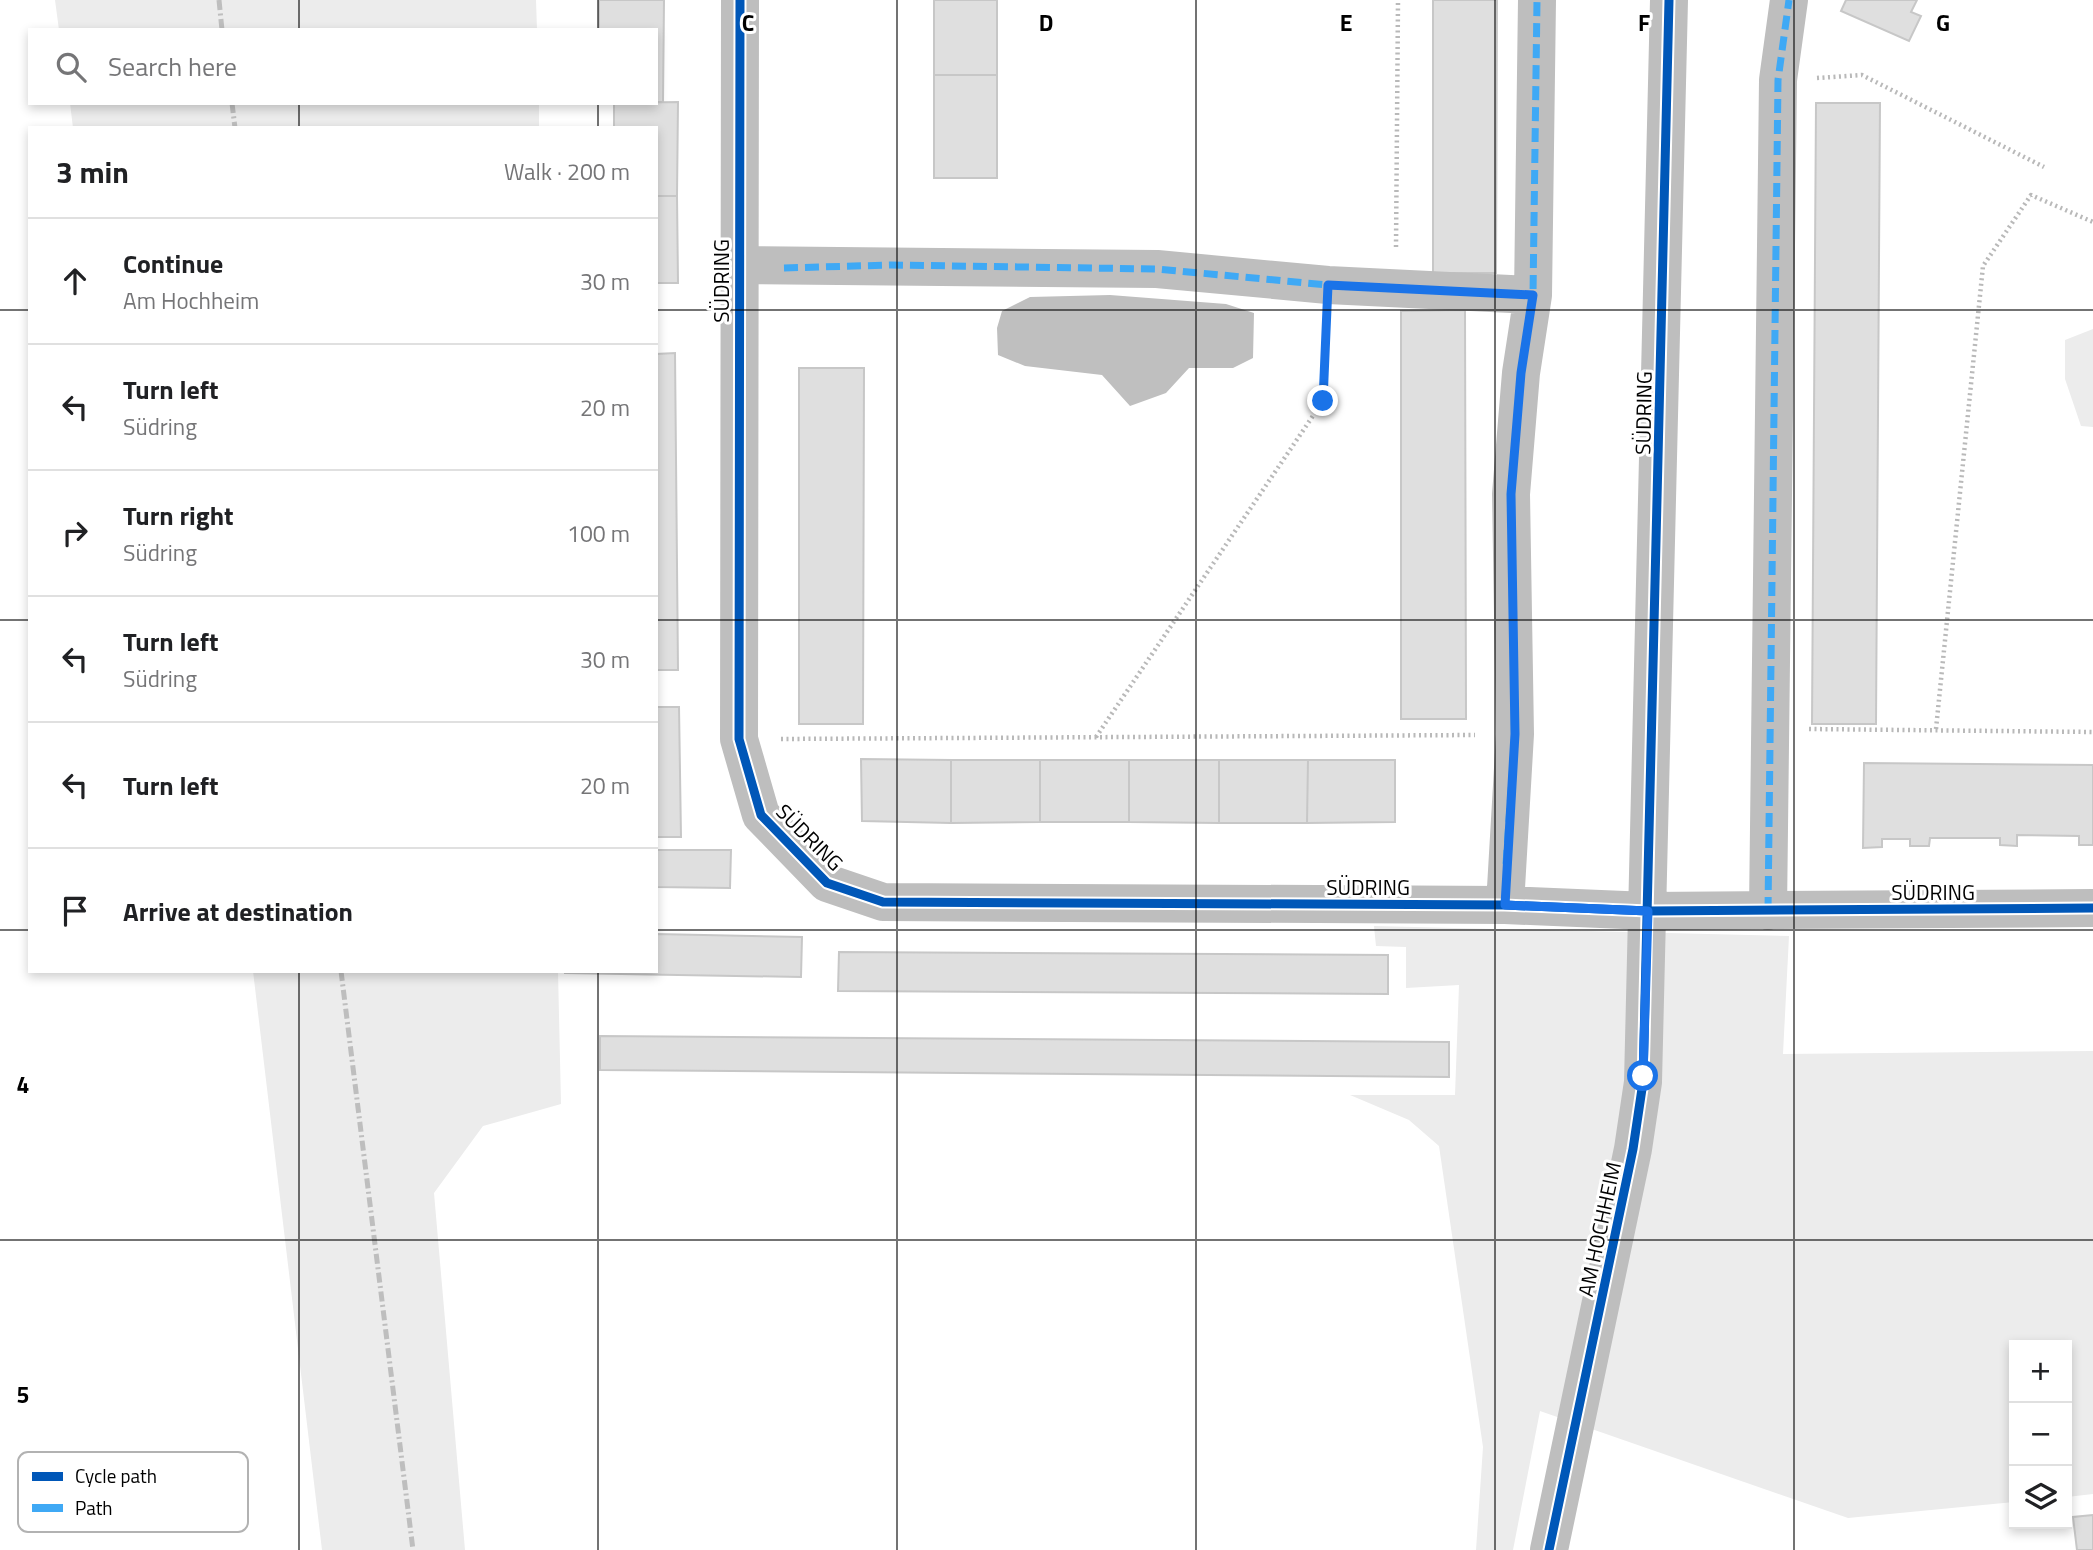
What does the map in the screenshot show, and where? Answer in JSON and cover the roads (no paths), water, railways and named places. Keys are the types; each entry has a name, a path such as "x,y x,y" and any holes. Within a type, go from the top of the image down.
{"street":[{"name":"SÜDRING","path":"740,0 739,739 761,815 827,883 883,902 1505,905 1648,911 2093,908"},
{"path":"1505,905 1515,734 1511,494 1521,373 1533,295 1537,0"},
{"name":"SÜDRING","path":"1648,911 1670,0"},
{"path":"1768,911 1778,80 1789,0"},
{"name":"SÜDRING","path":"738,265 1157,269 1328,285 1533,295"},
{"name":"AM HOCHHEIM","path":"1549,1550 1640,1111 1646,1025 1648,911"}],"railway":[{"path":"219,0 222,28"},
{"path":"232,105 235,126"},
{"path":"341,973 413,1550"}]}
